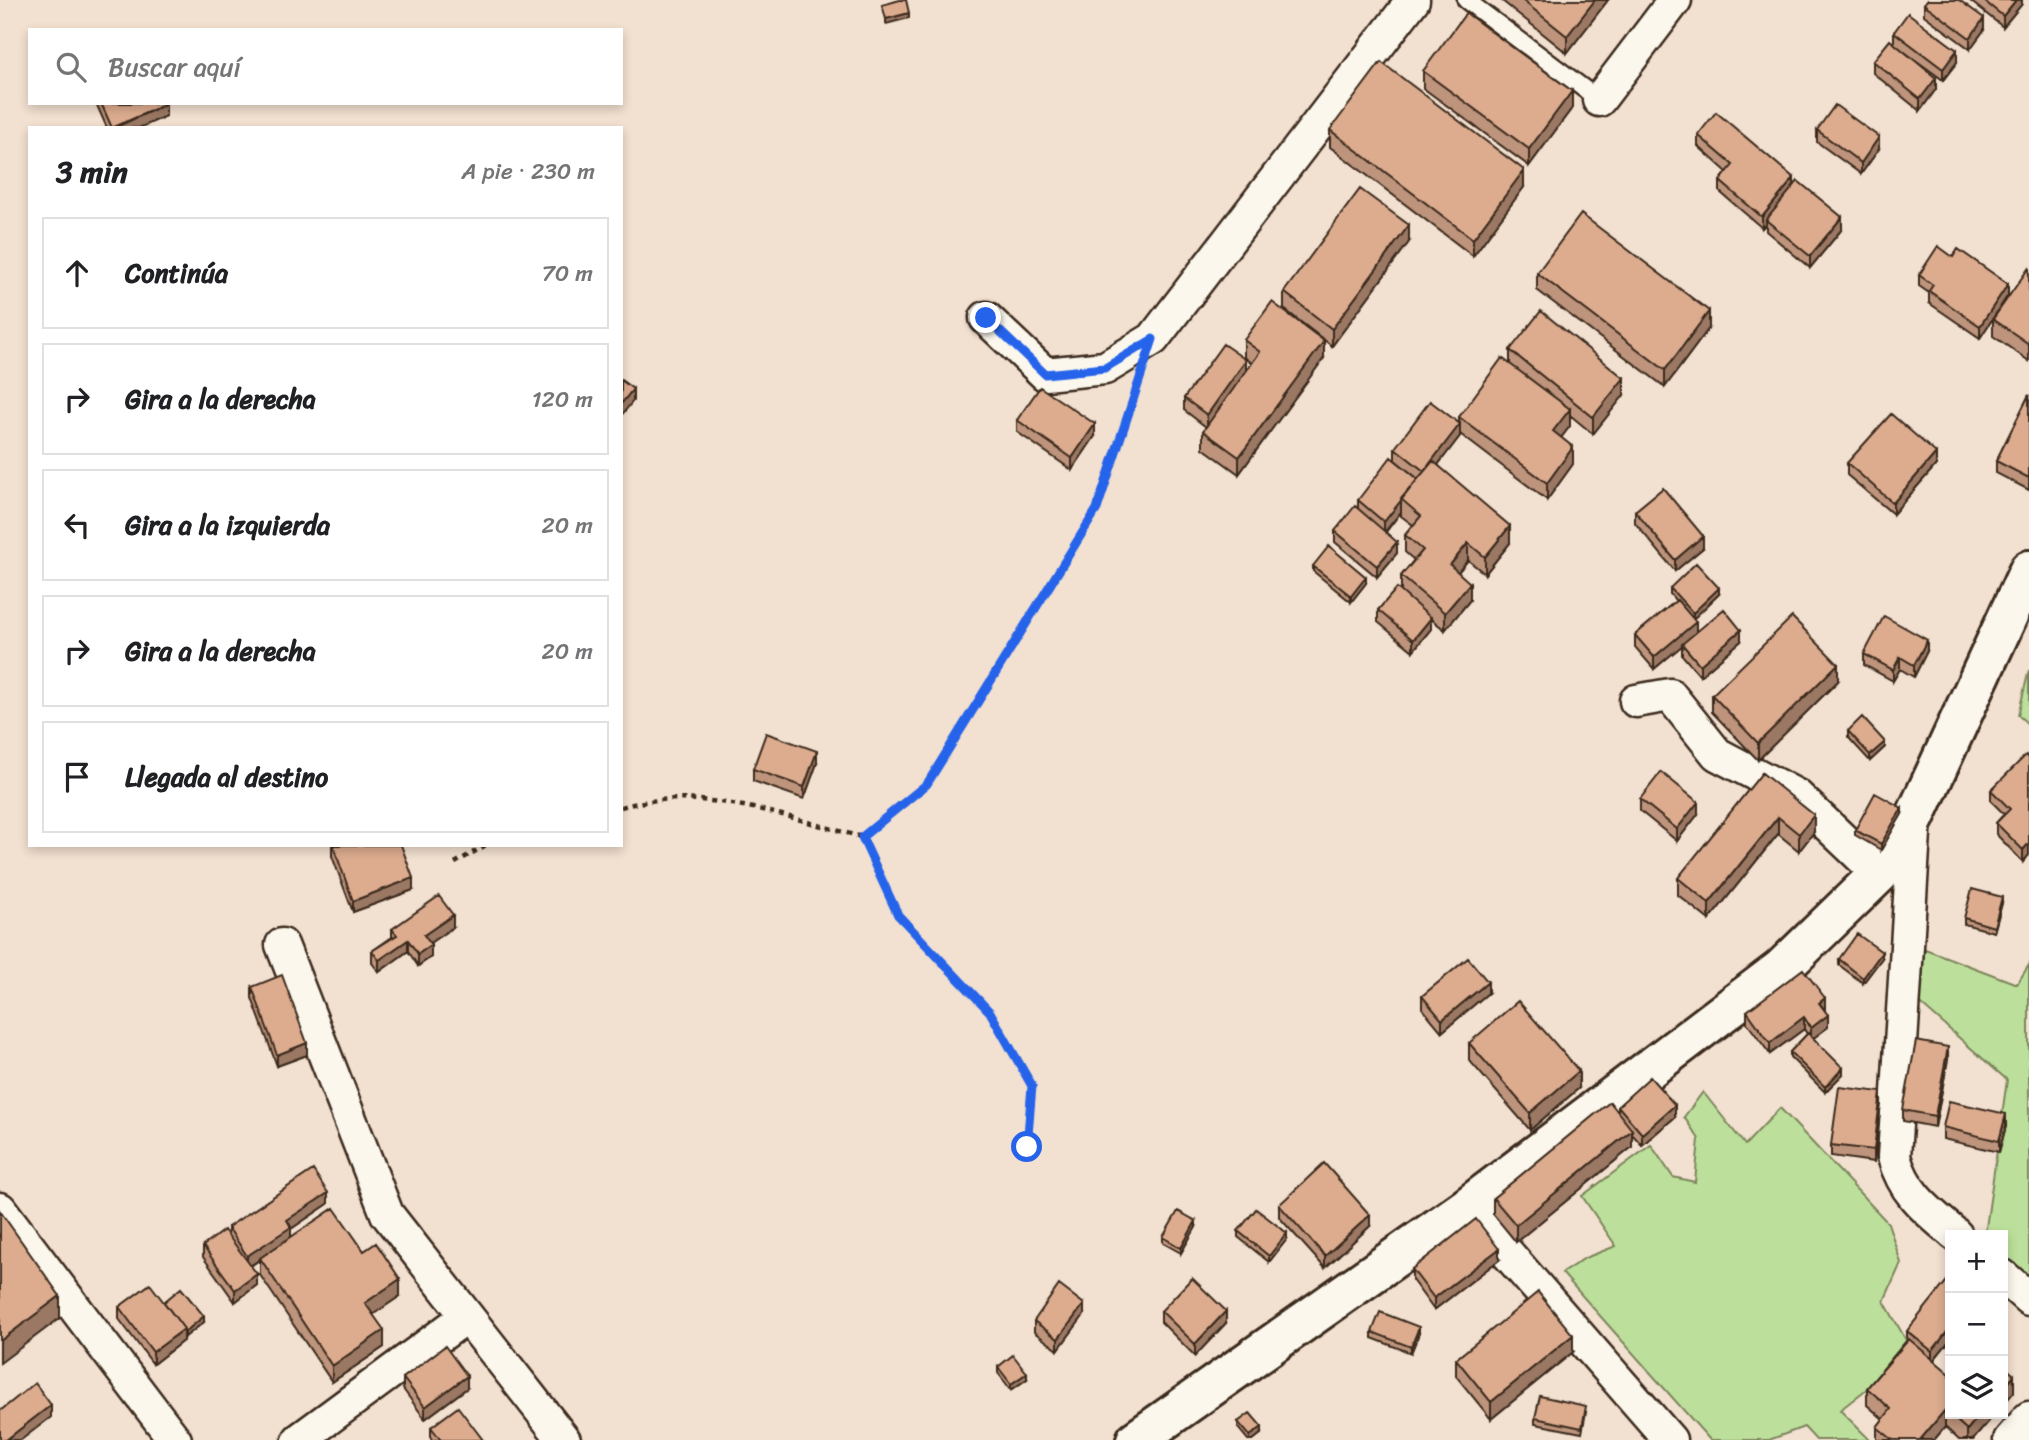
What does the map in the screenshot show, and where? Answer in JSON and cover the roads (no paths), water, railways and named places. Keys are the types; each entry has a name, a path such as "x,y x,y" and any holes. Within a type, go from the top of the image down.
{"street":[{"path":"986,318 1045,374 1105,368 1153,339 1413,0"},
{"path":"1599,100 1675,0"},
{"path":"1136,1440 1467,1207 1781,969 1879,874 1915,817 2029,570"},
{"path":"1636,701 1670,695 1717,754 1797,796 1879,874"},
{"path":"1915,817 1894,1157 1901,1180 1913,1198 1950,1230"},
{"path":"282,945 387,1214 564,1440"},
{"path":"1467,1207 1670,1440"},
{"path":"0,1209 175,1440"},
{"path":"2008,1280 2029,1299"},
{"path":"299,1440 467,1316"},
{"path":"2010,1440 2029,1418"}],"lane":[{"path":"1466,0 1599,100"}]}
